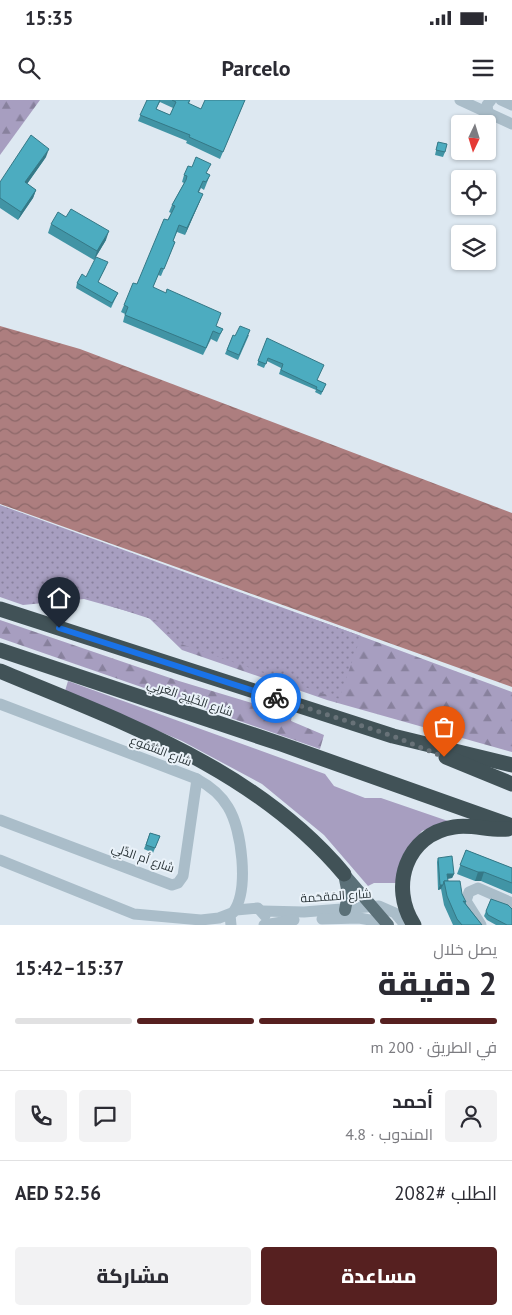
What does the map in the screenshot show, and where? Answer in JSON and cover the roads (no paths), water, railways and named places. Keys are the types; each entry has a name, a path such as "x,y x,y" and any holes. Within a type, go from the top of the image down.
{"highway":[{"name":"شارع الخَلِيج العَربِي","path":"0,609 393,736 512,765"},
{"name":"شارع الخَلِيج العَربِي","path":"0,650 272,741 512,827"},
{"path":"0,671 159,738 210,764 249,788 299,826 344,874"},
{"path":"393,736 512,784"},
{"path":"414,925 405,908 401,886 404,870 410,856 419,844 446,828 462,826 495,830 512,827"}],"main road":[{"path":"344,874 387,924"},
{"path":"344,874 348,894 345,910"}],"street":[{"path":"460,100 512,124"},
{"path":"488,113 488,105 491,100"},
{"path":"501,100 512,105"},
{"name":"شارع الشُّمُوع","path":"0,704 197,780 218,793 232,814 238,833 243,885 240,900 232,916"},
{"name":"شارع أم الدِّلِي","path":"0,820 172,885 183,876 197,780"},
{"name":"شارع المَقحَمة","path":"0,860 132,920 176,922 208,920 260,909 285,913 373,907 390,909 405,925"},
{"name":"شارع الشُّمُوع","path":"243,885 260,909"},
{"path":"481,925 466,901 469,892 478,888 512,903"},
{"path":"260,909 265,918 263,925"},
{"name":"شارع المَقحَمة","path":"263,925 284,920 354,917 387,924"}],"water":[{"path":"0,326 80,349 512,513 512,687 0,504"}]}
